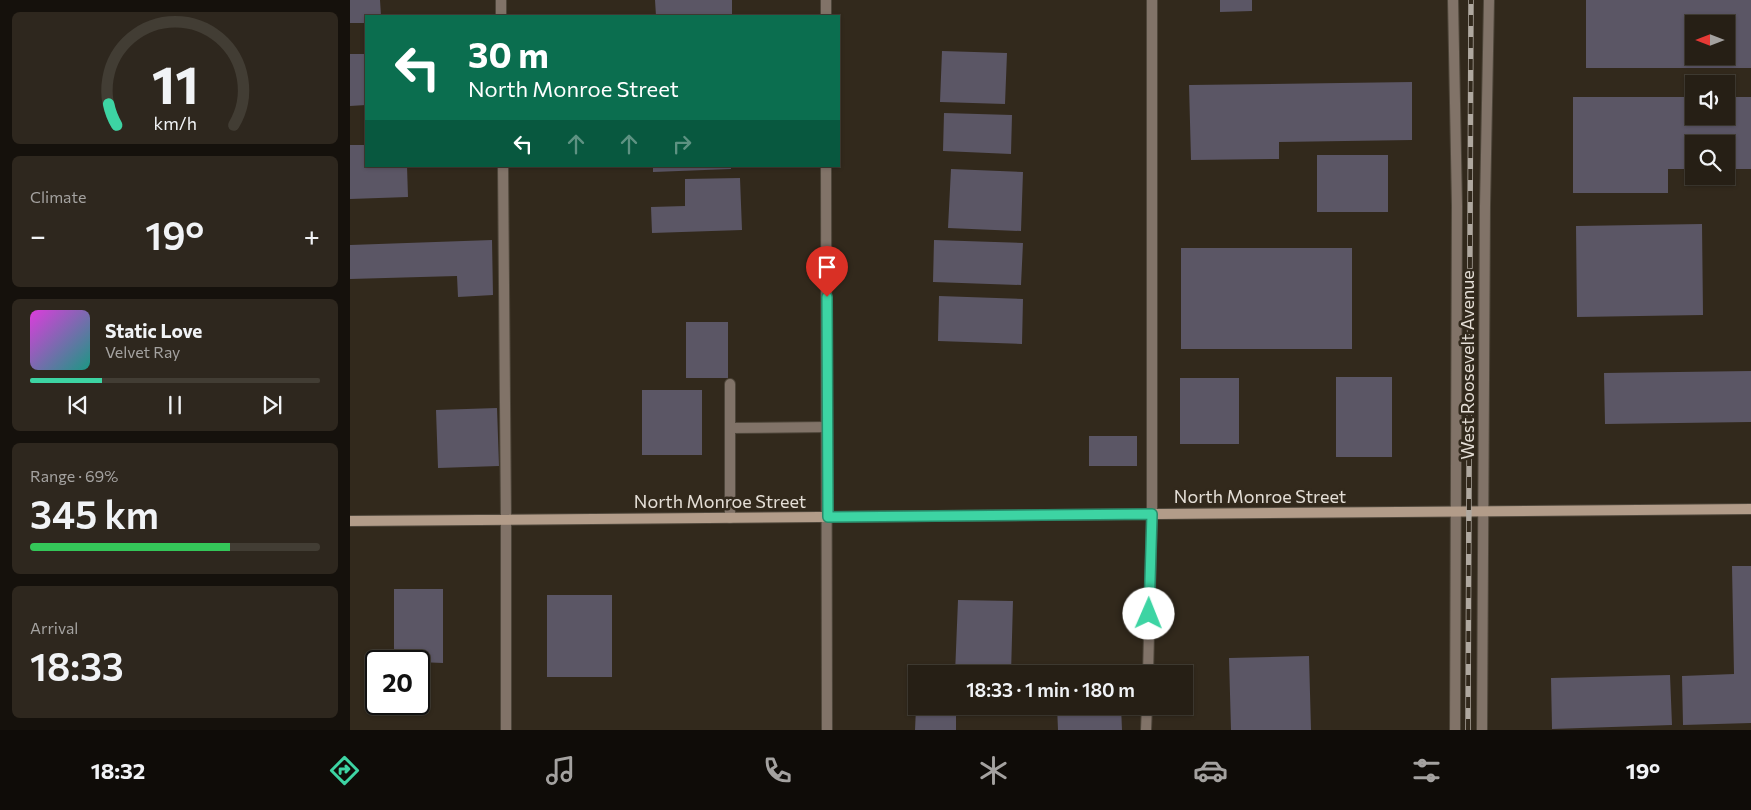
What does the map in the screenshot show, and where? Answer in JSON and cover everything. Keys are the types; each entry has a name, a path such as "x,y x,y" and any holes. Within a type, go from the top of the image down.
{"main road":[{"name":"North Monroe Street","path":"350,521 1751,510"}],"street":[{"path":"501,0 501,15"},
{"path":"826,0 826,15"},
{"path":"1148,665 1152,514 1152,0"},
{"name":"West Roosevelt Avenue","path":"1453,0 1457,206 1455,730"},
{"name":"West Roosevelt Avenue","path":"1482,730 1485,216 1489,0"},
{"path":"503,167 506,730"},
{"path":"826,167 827,730"},
{"path":"730,384 730,518"},
{"path":"730,428 827,428"},
{"path":"1146,730 1147,715"}],"building":[{"path":"350,0 380,0 381,15 365,15 365,23 350,23"},
{"path":"655,0 732,0 732,15 656,15"},
{"path":"1220,0 1252,0 1252,11 1220,12"},
{"path":"1586,0 1751,0 1751,68 1586,68"},
{"path":"942,51 1007,53 1005,104 940,102"},
{"path":"350,54 365,54 365,105 350,106"},
{"path":"1412,82 1412,140 1279,142 1279,159 1191,160 1189,85"},
{"path":"1573,97 1685,97 1685,125 1735,125 1735,97 1751,97 1751,169 1735,169 1735,135 1685,135 1685,169 1668,169 1668,193 1573,193"},
{"path":"944,113 1012,115 1011,154 943,151"},
{"path":"350,145 365,145 365,167 407,167 408,197 350,199"},
{"path":"1317,155 1388,155 1388,212 1317,212"},
{"path":"653,167 731,167 731,169 653,172"},
{"path":"951,169 1023,172 1021,231 948,228"},
{"path":"740,178 742,230 652,233 651,207 685,206 685,179"},
{"path":"1702,224 1703,315 1577,317 1576,226"},
{"path":"492,240 493,295 458,297 457,276 350,279 350,245"},
{"path":"934,240 1023,243 1021,285 933,282"},
{"path":"1181,248 1352,248 1352,349 1181,349"},
{"path":"939,296 1023,299 1022,344 938,341"},
{"path":"686,322 728,322 728,378 686,378"},
{"path":"1751,371 1751,422 1605,424 1604,373"},
{"path":"1336,377 1392,377 1392,457 1336,457"},
{"path":"1180,378 1239,378 1239,444 1180,444"},
{"path":"642,390 702,390 702,455 642,455"},
{"path":"497,408 499,466 438,468 436,410"},
{"path":"1089,436 1137,436 1137,466 1089,466"},
{"path":"1732,566 1751,566 1751,723 1683,725 1682,676 1734,674"},
{"path":"394,589 443,589 443,663 430,662 430,650 394,650"},
{"path":"547,595 612,595 612,677 547,677"},
{"path":"958,600 1013,601 1011,665 955,665"},
{"path":"1309,656 1311,730 1231,730 1229,658"},
{"path":"1670,675 1672,725 1552,729 1551,678"},
{"path":"916,715 956,715 956,730 915,730"},
{"path":"1057,715 1121,715 1122,730 1058,730"}],"railway":[{"path":"1468,730 1471,0"}],"route":[{"path":"827,297 828,517 1152,514 1149,614"}]}
